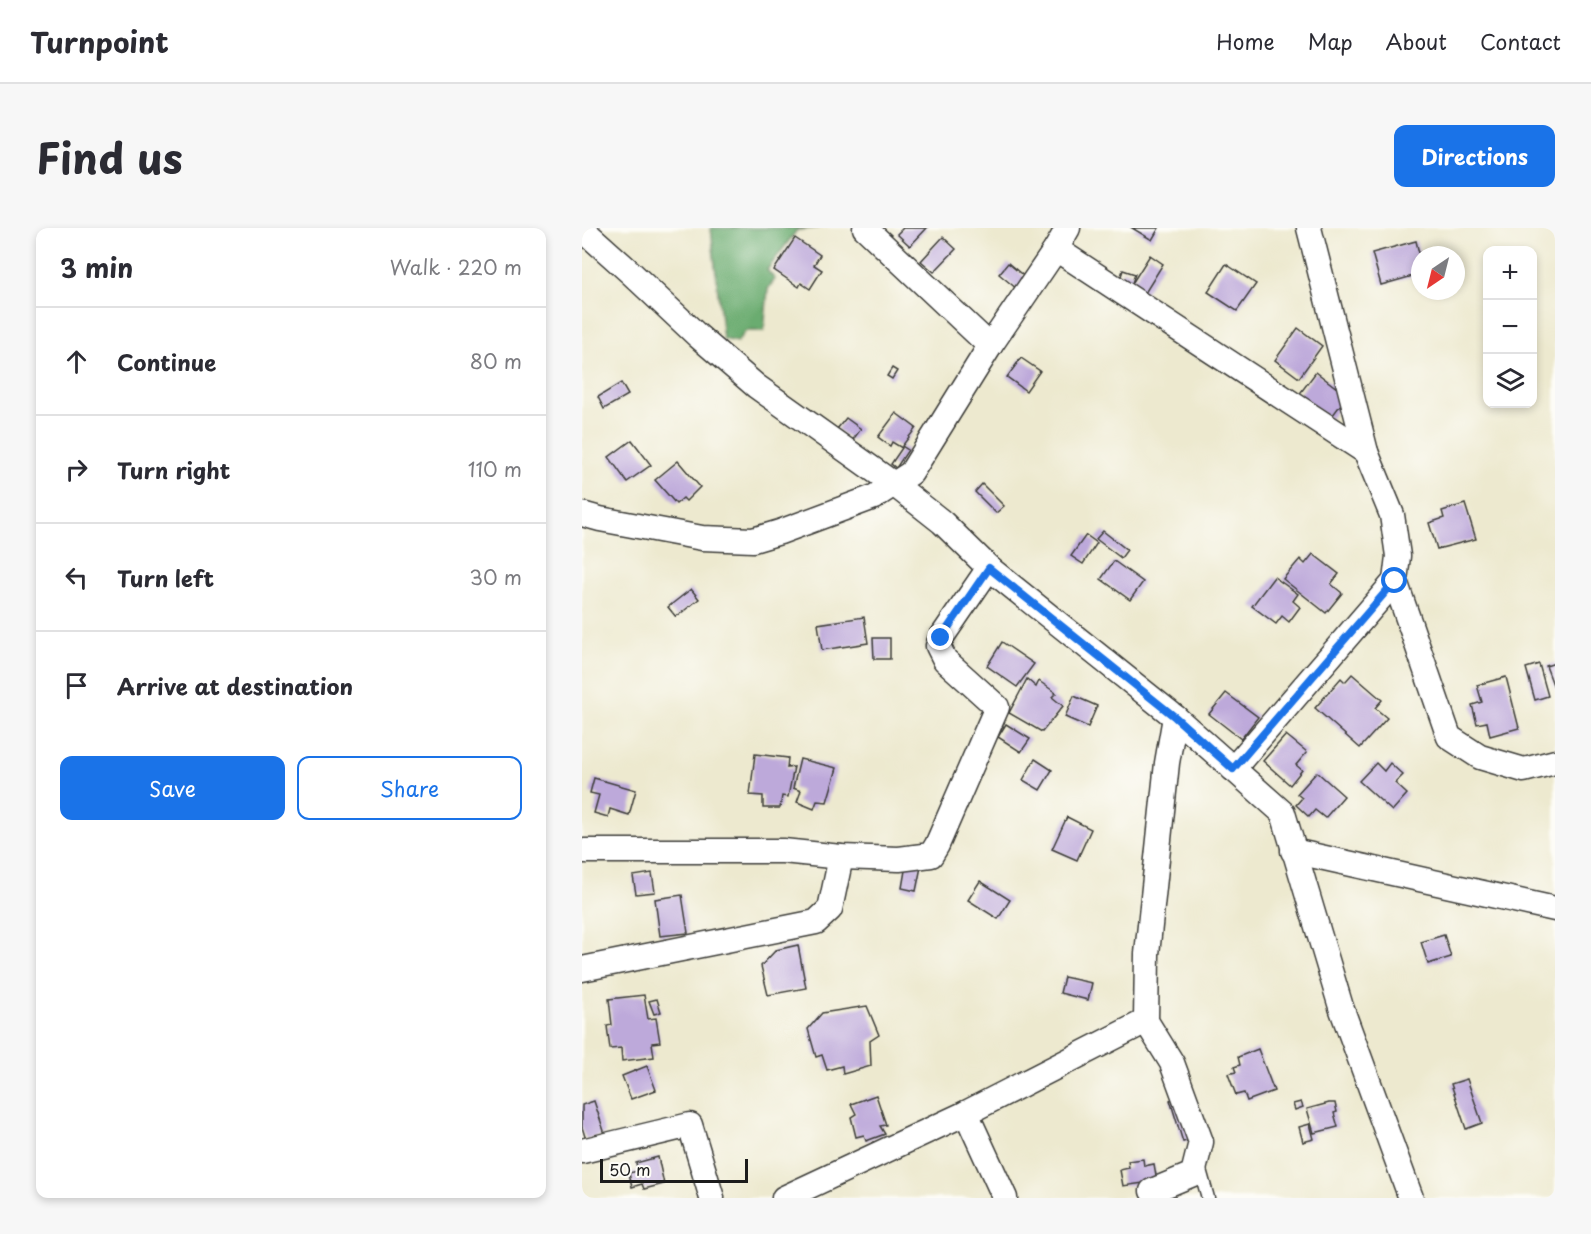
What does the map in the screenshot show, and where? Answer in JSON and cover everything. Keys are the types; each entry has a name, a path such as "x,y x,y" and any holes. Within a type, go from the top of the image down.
{"street":[{"path":"865,228 990,346"},
{"path":"582,514 702,538 753,540 874,497 895,485 912,473 990,346 1068,228"},
{"path":"1309,228 1366,452 1392,515 1398,556 1395,581 1449,737 1480,757 1524,770 1555,762"},
{"path":"582,229 756,387 895,485 942,522 989,568 1175,717 1283,813 1341,1007 1411,1198"},
{"path":"1056,249 1366,452"},
{"path":"582,851 783,851 841,857 899,859 931,855 997,707 945,660 938,646 941,638 989,568"},
{"path":"1233,769 1395,581"},
{"path":"1152,1191 1193,1174 1201,1142 1172,1063 1146,1021 1147,954 1167,763 1175,717"},
{"path":"1293,851 1555,909"},
{"path":"582,969 816,922 830,909 841,857"},
{"path":"784,1198 966,1113 1146,1021"},
{"path":"966,1113 1005,1198"},
{"path":"582,1150 690,1125 712,1198"}],"lane":[{"path":"1199,1165 1208,1198"}],"green space":[{"path":"711,228 818,228 797,230 767,270 775,279 768,289 764,331 746,331 737,342 723,339"}],"building":[{"path":"903,228 927,228 910,246 897,234"},
{"path":"1132,228 1159,228 1152,240"},
{"path":"943,237 956,249 934,272 921,261"},
{"path":"795,238 820,255 814,265 822,270 810,289 801,283 799,287 774,270"},
{"path":"1416,241 1417,246 1411,246 1411,277 1381,285 1372,253"},
{"path":"1150,255 1163,264 1145,293 1131,285"},
{"path":"1008,263 1026,278 1017,289 999,274"},
{"path":"1226,264 1256,284 1237,311 1208,292"},
{"path":"1123,270 1135,274 1131,286 1119,282"},
{"path":"1298,328 1322,346 1299,378 1275,360"},
{"path":"1021,358 1040,371 1026,391 1007,377"},
{"path":"892,368 897,371 892,379 887,376"},
{"path":"1316,372 1347,396 1330,419 1298,396"},
{"path":"621,383 628,395 604,409 598,397"},
{"path":"896,413 916,428 902,446 908,450 896,468 891,464 902,448 892,442 890,446 878,437"},
{"path":"846,418 861,429 852,441 837,429"},
{"path":"632,440 651,465 627,482 609,457"},
{"path":"678,461 700,487 686,501 683,498 676,504 655,480"},
{"path":"982,484 1004,506 996,513 975,492"},
{"path":"1465,504 1476,539 1437,549 1429,523 1444,518 1442,511"},
{"path":"1103,531 1127,550 1121,558 1096,539"},
{"path":"1086,535 1097,543 1083,564 1071,556"},
{"path":"1313,554 1339,574 1331,584 1342,593 1326,613 1283,579 1300,559 1305,564"},
{"path":"1114,561 1143,582 1130,600 1101,579"},
{"path":"1274,577 1298,594 1293,601 1300,607 1289,622 1282,616 1276,624 1252,606"},
{"path":"691,589 699,599 676,617 668,607"},
{"path":"864,617 868,643 822,650 818,624"},
{"path":"873,638 890,638 890,659 874,659"},
{"path":"1002,642 1034,664 1017,687 987,666"},
{"path":"1555,663 1555,690 1546,666"},
{"path":"1539,664 1548,696 1535,700 1526,668"},
{"path":"1352,674 1382,700 1375,708 1387,718 1360,748 1315,708 1341,678 1345,682"},
{"path":"1506,677 1519,728 1490,736 1487,722 1477,724 1472,705 1482,702 1477,685"},
{"path":"1027,679 1036,687 1039,681 1056,693 1052,697 1063,706 1042,732 1009,713"},
{"path":"1226,693 1258,717 1241,739 1209,714"},
{"path":"1074,696 1097,706 1088,727 1065,717"},
{"path":"1006,724 1030,739 1021,752 998,737"},
{"path":"1286,735 1307,752 1296,765 1302,770 1290,785 1263,761"},
{"path":"755,754 788,758 787,768 794,767 788,797 782,796 780,808 763,808 763,796 750,795"},
{"path":"800,759 837,768 827,802 817,801 814,809 797,802 801,791 793,788"},
{"path":"1035,759 1052,770 1040,790 1023,780"},
{"path":"1376,763 1384,771 1390,763 1403,775 1395,783 1407,794 1392,811 1359,781"},
{"path":"1317,772 1344,796 1325,818 1315,810 1309,817 1296,805 1302,798 1297,794"},
{"path":"594,778 636,790 629,815 610,809 608,817 594,813 599,795 590,793"},
{"path":"1067,817 1091,829 1077,860 1052,849"},
{"path":"907,859 922,862 916,891 902,888"},
{"path":"652,873 655,892 636,894 633,876"},
{"path":"980,881 1010,900 998,919 968,900"},
{"path":"682,895 688,933 660,936 655,899"},
{"path":"1444,935 1451,957 1428,964 1421,942"},
{"path":"798,945 806,988 768,995 761,966 776,950"},
{"path":"1064,977 1092,983 1088,1000 1060,993"},
{"path":"644,995 648,1019 656,1018 660,1042 652,1043 654,1057 622,1061 621,1048 610,1049 607,1026 612,1025 609,999"},
{"path":"657,999 661,1012 654,1014 649,1001"},
{"path":"867,1006 879,1035 870,1041 871,1066 843,1074 842,1066 827,1070 822,1055 816,1057 808,1029 822,1013"},
{"path":"1258,1049 1274,1091 1247,1101 1244,1093 1236,1095 1228,1074 1236,1072 1234,1067 1240,1065 1238,1057"},
{"path":"647,1066 656,1090 631,1099 622,1076"},
{"path":"1467,1079 1482,1123 1466,1129 1451,1084"},
{"path":"876,1095 886,1125 880,1126 885,1134 866,1141 864,1135 856,1137 851,1117 856,1114 851,1104"},
{"path":"1181,1096 1194,1139 1183,1142 1170,1100"},
{"path":"594,1101 605,1134 586,1140 582,1127 582,1105"},
{"path":"1301,1102 1303,1107 1295,1110 1293,1104"},
{"path":"1335,1103 1337,1112 1334,1113 1338,1127 1314,1133 1307,1109"},
{"path":"1310,1124 1314,1139 1303,1142 1299,1127"},
{"path":"658,1157 664,1184 644,1189 642,1184 632,1187 629,1173 638,1171 636,1163"},
{"path":"1143,1159 1144,1166 1154,1164 1157,1181 1123,1186 1120,1170 1129,1168 1128,1161"}],"route":[{"path":"941,638 989,568 1175,717 1233,769 1395,581"}]}
